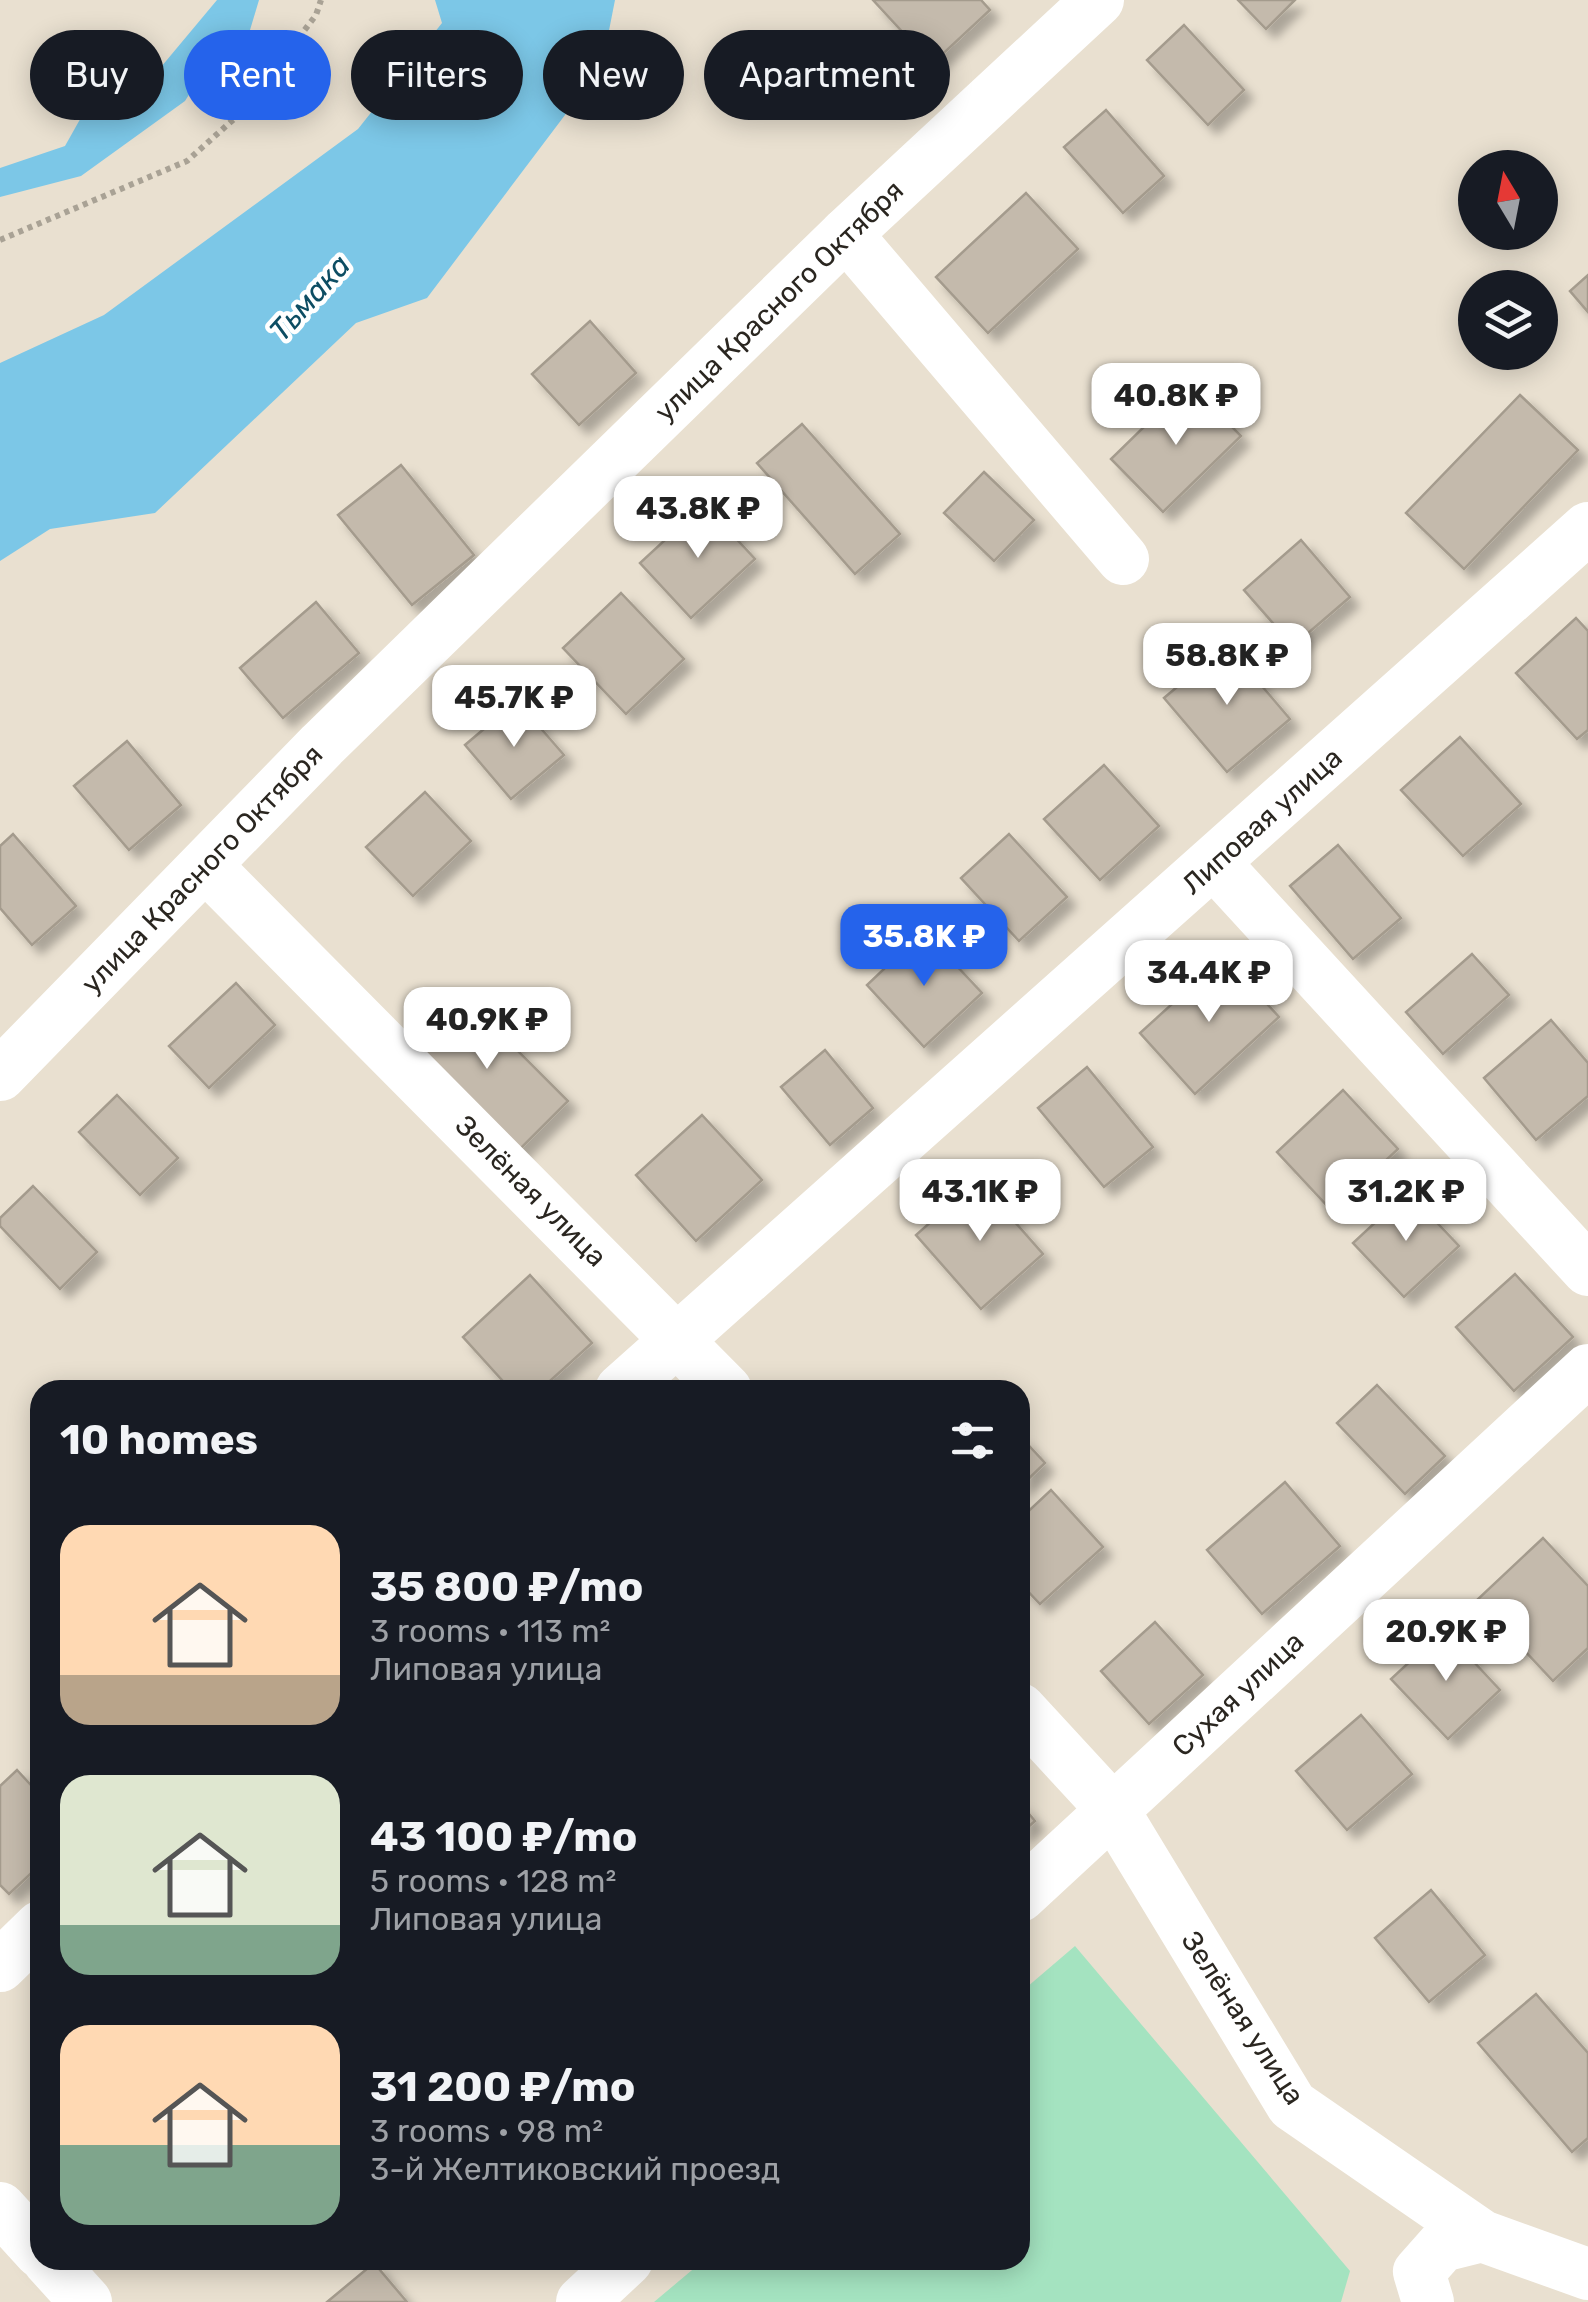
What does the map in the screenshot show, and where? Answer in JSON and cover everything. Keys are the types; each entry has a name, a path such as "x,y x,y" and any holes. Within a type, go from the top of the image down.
{"street":[{"name":"улица Красного Октября","path":"0,1074 207,867 322,745 846,234 1098,0"},
{"path":"846,234 1122,559"},
{"name":"Липовая улица","path":"632,1380 1588,528"},
{"path":"1215,864 1588,1270"},
{"name":"Зелёная улица","path":"207,867 717,1380"},
{"name":"Сухая улица","path":"1030,1887 1588,1370"},
{"name":"Зелёная улица","path":"1030,1720 1113,1810 1292,2105 1482,2236 1588,2274"},
{"path":"0,1966 30,1936"},
{"path":"0,2208 30,2241"},
{"path":"1428,2302 1419,2272 1442,2246 1482,2236"},
{"path":"57,2270 86,2302"},
{"path":"582,2302 616,2270"},
{"path":"1563,2302 1588,2274"}],"path":[{"path":"0,240 187,161 244,110 316,15 321,0"}],"green space":[{"path":"1075,1946 1350,2271 1341,2302 654,2302 692,2270 1030,2270 1030,1984"}],"water":[{"path":"217,0 259,0 250,30 192,30"},
{"name":"Тьмака","path":"435,0 615,0 609,30 543,30 543,120 561,120 427,298 356,323 155,513 50,529 0,561 0,363 104,315 365,120 523,120 523,30 436,30 442,23"},
{"path":"184,40 184,102 164,116 164,63"},
{"path":"80,120 159,120 81,176 0,197 0,168 65,146"}],"building":[{"path":"873,0 981,0 990,10 950,47 950,30 901,30"},
{"path":"1238,0 1295,0 1266,29"},
{"path":"1184,25 1244,90 1208,125 1147,60"},
{"path":"1106,110 1164,176 1123,213 1064,147"},
{"path":"1026,193 1078,249 988,333 936,277"},
{"path":"1588,275 1588,312 1570,291"},
{"path":"590,321 636,373 579,425 532,374"},
{"path":"1189,383 1241,436 1163,512 1111,459"},
{"path":"1520,395 1578,450 1464,569 1406,513"},
{"path":"802,424 900,534 855,574 757,463"},
{"path":"401,465 474,555 412,605 338,515"},
{"path":"984,472 1034,520 994,561 944,513"},
{"path":"704,504 755,559 691,618 640,563"},
{"path":"1301,540 1350,597 1293,646 1244,590"},
{"path":"621,593 684,659 626,714 563,648"},
{"path":"316,602 359,653 283,718 240,668"},
{"path":"1576,618 1588,631 1588,730 1577,739 1516,673"},
{"path":"1227,645 1290,719 1227,772 1164,698"},
{"path":"517,701 564,755 511,799 465,745"},
{"path":"1460,737 1521,804 1463,856 1401,790"},
{"path":"127,741 181,805 129,850 74,786"},
{"path":"1104,765 1159,826 1100,880 1044,819"},
{"path":"425,792 471,841 413,896 366,847"},
{"path":"13,834 76,906 32,945 0,908 0,846"},
{"path":"1009,834 1067,897 1019,941 961,878"},
{"path":"1338,845 1401,918 1353,959 1290,886"},
{"path":"924,931 982,993 924,1047 867,985"},
{"path":"1472,954 1509,995 1443,1054 1406,1012"},
{"path":"1224,957 1279,1017 1195,1094 1140,1033"},
{"path":"236,983 275,1025 209,1088 169,1046"},
{"path":"459,992 568,1101 516,1153 407,1044"},
{"path":"1551,1020 1588,1063 1588,1096 1536,1140 1484,1078"},
{"path":"825,1050 873,1108 830,1145 781,1087"},
{"path":"1087,1067 1153,1147 1104,1187 1038,1108"},
{"path":"1343,1090 1398,1149 1332,1211 1277,1152"},
{"path":"117,1095 178,1158 140,1195 79,1132"},
{"path":"702,1115 762,1180 696,1241 636,1175"},
{"path":"978,1180 1043,1254 981,1309 916,1235"},
{"path":"33,1186 97,1252 60,1289 0,1226 0,1218"},
{"path":"1408,1192 1459,1246 1404,1297 1353,1243"},
{"path":"1515,1274 1573,1337 1514,1391 1456,1327"},
{"path":"530,1275 592,1343 551,1380 502,1380 463,1337"},
{"path":"1377,1385 1445,1456 1405,1494 1337,1423"},
{"path":"1030,1447 1045,1463 1030,1477"},
{"path":"1285,1482 1340,1546 1262,1614 1207,1550"},
{"path":"1051,1490 1103,1547 1040,1604 1030,1594 1030,1510"},
{"path":"1543,1538 1588,1586 1588,1648 1553,1681 1477,1600"},
{"path":"1155,1622 1203,1675 1149,1724 1101,1671"},
{"path":"1444,1630 1500,1690 1448,1739 1391,1679"},
{"path":"1361,1715 1412,1774 1347,1830 1296,1771"},
{"path":"17,1770 30,1784 30,1874 9,1894 0,1885 0,1786"},
{"path":"1431,1890 1485,1955 1429,2002 1375,1938"},
{"path":"1536,1994 1588,2053 1588,2138 1572,2152 1478,2043"},
{"path":"366,2270 380,2270 407,2302 327,2302"}]}
